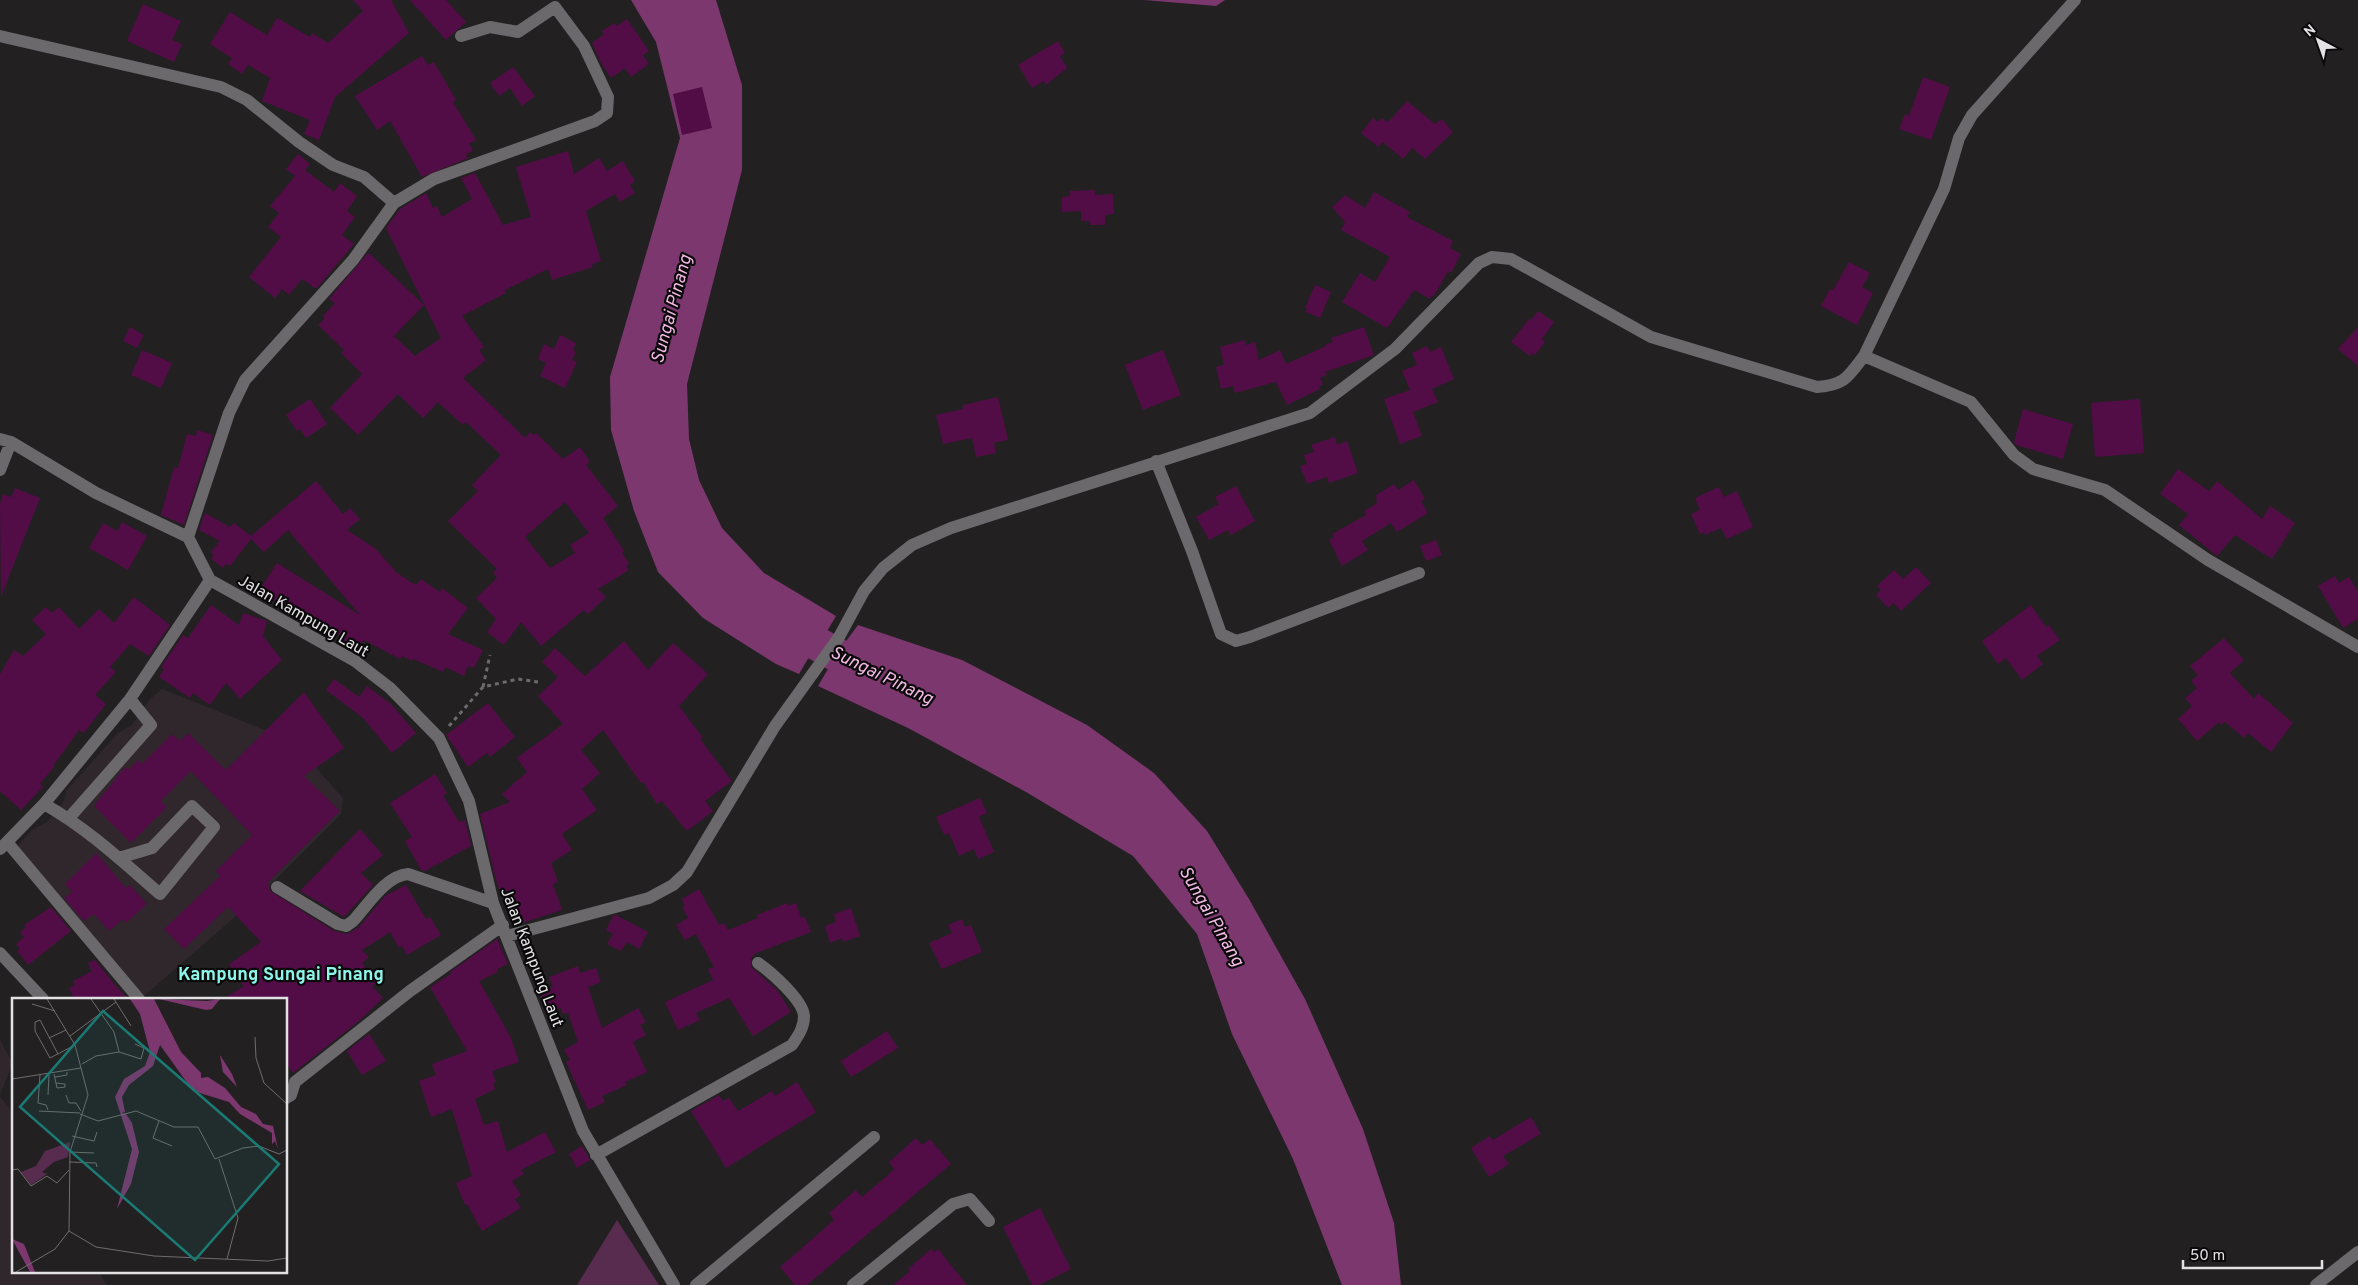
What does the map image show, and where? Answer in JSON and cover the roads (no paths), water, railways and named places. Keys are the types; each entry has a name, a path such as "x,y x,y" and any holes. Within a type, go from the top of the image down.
{"street":[{"path":"288,1096 295,1082 410,991 505,930 649,898 674,885 687,872 775,726 839,637 864,591 883,568 912,545 951,528 1310,413 1395,349 1479,263 1492,257 1511,259 1651,337 1817,387 1836,386 1848,376 1864,356 1944,189 1959,138 1972,115 2075,0"},
{"path":"188,538 229,412 245,380 353,260 394,203 434,179 596,121 607,113 608,96 584,46 552,4 518,32 490,27 460,36"},
{"path":"0,36 221,87 247,100 299,142 334,165 364,177 394,203"},
{"path":"1864,356 1971,402 2014,455 2033,470 2105,490 2208,560 2358,647"},
{"path":"0,470 5,440 96,493 188,538 210,580 130,699 44,804 3,845 138,998"},
{"path":"1156,461 1192,551 1220,634 1236,641 1250,638 1419,573"},
{"name":"Jalan Kampung Laut","path":"210,580 355,661 390,688 439,738 469,801 493,903 583,1130 596,1156 674,1285"},
{"path":"69,818 151,725 130,699"},
{"path":"44,804 69,818 160,894 214,827 192,806 152,848 119,858"},
{"path":"277,887 338,924 346,926 353,921 391,879 400,875 408,874 493,903"},
{"path":"0,953 42,998"},
{"path":"596,1156 792,1045 802,1030 804,1014 776,976 758,963"},
{"path":"696,1285 874,1137"},
{"path":"853,1285 954,1204 970,1199 989,1221"},
{"path":"2316,1285 2358,1252"}],"water":[{"path":"631,0 716,0 742,85 742,170 687,384 689,439 699,480 722,528 764,573 836,616 819,645 836,655 858,625 962,660 1087,725 1154,773 1207,831 1249,899 1305,999 1363,1129 1394,1223 1401,1285 1342,1285 1293,1159 1232,1034 1197,934 1133,856 1026,792 908,728 818,686 828,669 809,657 799,674 776,664 703,618 658,572 634,511 611,430 610,377 680,138 656,42"},
{"path":"1144,0 1225,0 1216,6"}],"waterway":[{"name":"Sungai Pinang","path":"779,622 851,663 878,675"}],"district":[{"name":"Kampung Sungai Pinang","path":"281,974"}]}
